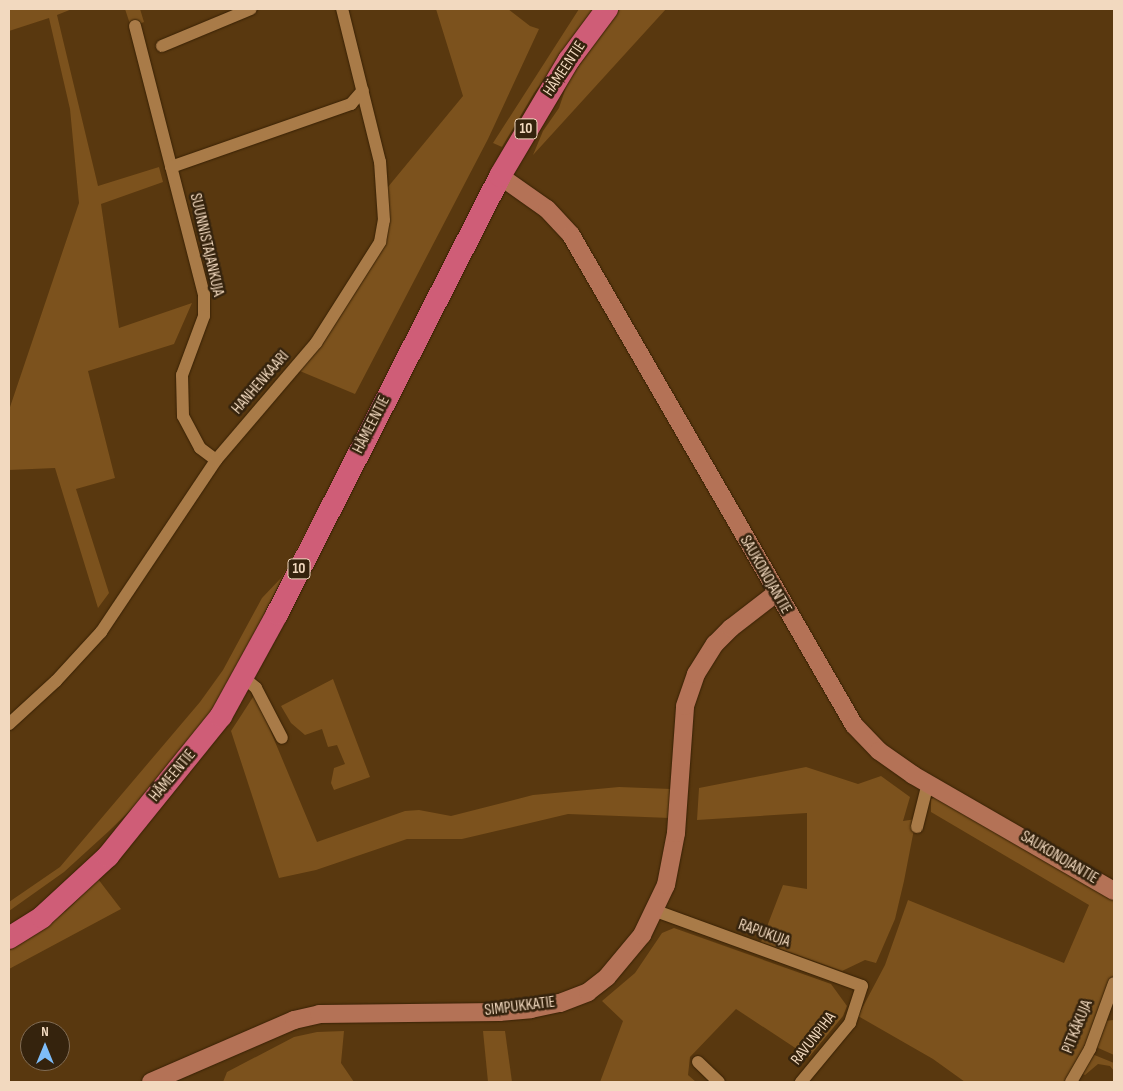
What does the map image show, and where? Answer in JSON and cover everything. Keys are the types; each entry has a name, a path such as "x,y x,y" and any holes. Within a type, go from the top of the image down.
{"highway":[{"name":"HÄMEENTIE","path":"9,938 63,900 108,856 210,731 243,677 500,176 569,60 607,9"},
{"name":"HÄMEENTIE","path":"9,921 45,897 102,847 126,833"}],"street":[{"path":"162,46 251,9"},
{"name":"HANHENKAARI","path":"9,724 56,681 101,632 216,460 316,343 380,242 384,220 380,162 342,9"},
{"name":"SUUNNISTAJANKUJA","path":"135,26 170,168 204,294 204,316 182,375 183,416 200,448 216,460"},
{"path":"170,168 351,104 363,90"},
{"name":"SAUKONOJANTIE","path":"500,176 547,209 571,235 776,594 854,725 879,751 928,783 1114,891"},
{"name":"SIMPUKKATIE","path":"151,1082 294,1020 319,1014 499,1012 560,1003 588,992 607,977 630,953 656,911 666,885 676,833 682,736 689,691 715,644 776,594"},
{"path":"243,677 256,688 282,738"},
{"path":"916,827 928,783"},
{"name":"RAPUKUJA","path":"656,911 862,986"},
{"name":"PITKÄKUJA","path":"1071,1082 1090,1049 1114,984"},
{"name":"RAVUNPIHA","path":"801,1082 850,1023 862,986"},
{"path":"698,1062 719,1082"}],"shaded area":[{"path":"9,9 72,9 57,15 98,186 159,167 163,182 101,204 119,328 192,303 174,344 88,371 115,478 76,489 109,593 98,608 55,468 9,470 9,410 79,203 70,109 49,18 9,31"},
{"path":"125,9 140,9 144,22 131,27"},
{"path":"436,9 508,9 530,26 539,29 488,139 355,394 295,369 380,242 383,193 463,96"},
{"path":"579,9 594,9 534,93 502,147 493,143"},
{"path":"619,9 666,9 533,155 543,131 559,108 568,81"},
{"path":"339,468 214,711 152,789 109,831 64,872 9,911 9,902 60,867 200,702 223,670 262,598 281,578"},
{"path":"333,679 370,777 334,790 331,783 334,768 345,764 337,745 328,747 322,729 305,735 291,723 281,706"},
{"path":"255,694 317,842 405,811 419,810 451,816 533,795 619,787 671,789 670,818 568,814 462,839 407,839 316,870 279,878 231,731"},
{"path":"806,767 858,784 881,776 910,797 903,821 916,819 904,881 895,919 876,963 865,960 842,971 761,942 783,885 807,889 807,813 697,820 699,788"},
{"path":"936,797 1114,899 1114,975 1090,1039 1067,1082 965,1082 933,1059 858,1016 885,965 908,900 1064,963 1089,905 931,812 931,799"},
{"path":"98,879 121,909 9,969 9,945 66,911"},
{"path":"674,928 831,984 847,1006 843,1016 809,1057 736,1009 690,1057 688,1075 696,1082 600,1082 623,1021 602,1001 635,973 662,933"},
{"path":"1114,1020 1114,1055 1096,1047 1104,1021"},
{"path":"344,1031 341,1063 354,1082 223,1082 227,1072 294,1037 317,1032"},
{"path":"483,1031 505,1031 512,1082 488,1082"},
{"path":"1092,1054 1114,1063 1114,1071 1110,1066 1098,1064 1085,1075 1080,1073"}]}
